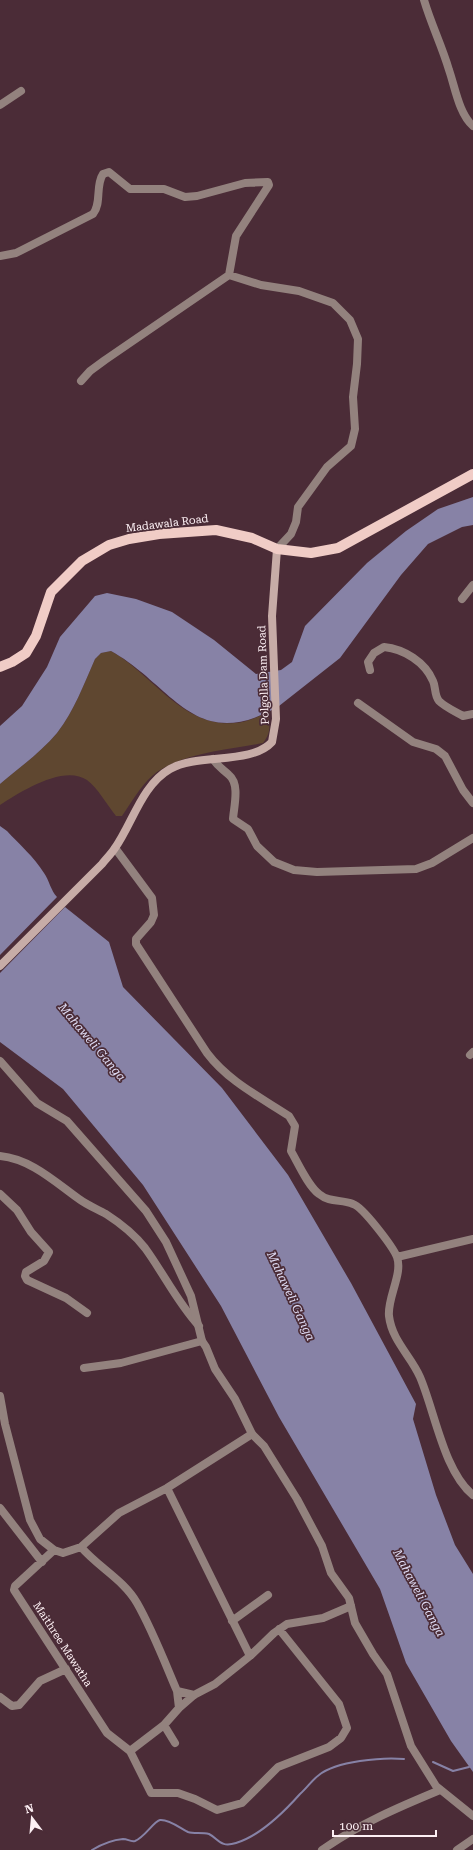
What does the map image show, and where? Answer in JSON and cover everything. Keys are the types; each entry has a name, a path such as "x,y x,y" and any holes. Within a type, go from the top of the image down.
{"main road":[{"name":"Madawala Road","path":"0,667 12,662 26,653 36,636 51,592 82,561 109,545 128,538 216,530 252,538 278,550 311,552 338,548 473,474"},
{"name":"Polgolla Dam Road","path":"0,966 115,848 140,804 160,777 169,770 184,763 252,753 263,749 272,742 276,725 272,603 278,550"}],"street":[{"path":"424,0 430,22 449,70 458,100 473,126"},
{"path":"0,104 21,91"},
{"path":"0,256 16,253 92,214 96,209 99,179 103,174 109,172 130,189 164,189 185,198 245,183 268,182 269,185 236,236 228,275 104,360 90,371 82,381"},
{"path":"228,275 261,285 299,291 333,303 350,320 358,339 353,397 355,429 351,446 327,467 298,507 296,522 291,534 278,550"},
{"path":"462,599 473,585"},
{"path":"370,670 368,662 374,653 384,647 393,648 423,665 434,682 434,690 439,701 463,716 473,714"},
{"path":"358,703 413,742 436,749 445,756 463,790 473,803"},
{"path":"213,759 218,767 233,779 235,793 233,819 248,829 257,846 274,862 294,870 317,872 416,869 432,863 473,838"},
{"path":"115,848 152,898 154,915 151,922 136,939 136,944 207,1053 217,1066 228,1076 289,1116 295,1126 291,1151 313,1188 318,1194 330,1201 351,1203 358,1206 370,1219 397,1257 397,1274 389,1307 389,1317 396,1339 420,1376 454,1474 473,1495"},
{"path":"0,1062 37,1102 67,1121 146,1212 163,1237 191,1296 202,1341 215,1369 234,1399 252,1434 264,1446 298,1499 322,1546 331,1573 349,1598 355,1623 373,1654 387,1674 411,1746 436,1786 473,1816"},
{"path":"0,1156 20,1161 57,1181 80,1200 106,1214 128,1231 144,1247 185,1311 199,1326"},
{"path":"0,1194 17,1210 31,1232 50,1252 44,1261 26,1272 25,1276 28,1280 66,1298 87,1313"},
{"path":"397,1257 473,1239"},
{"path":"84,1368 121,1363 202,1341"},
{"path":"0,1396 4,1424 30,1520 40,1539 54,1550 63,1553 81,1547 119,1513 167,1488 252,1434"},
{"path":"167,1488 250,1656"},
{"path":"0,1508 42,1562"},
{"path":"81,1547 92,1559 117,1579 137,1603 177,1690 179,1708"},
{"name":"Maithree Mawatha","path":"54,1550 15,1586 14,1590 107,1733 130,1751"},
{"path":"232,1621 268,1595"},
{"path":"279,1629 339,1704 347,1728 340,1738 329,1747 278,1767 242,1803 217,1810 195,1799 178,1793 151,1793 130,1751 164,1725 179,1708 194,1695 215,1684 250,1656 279,1629 287,1624 323,1618 351,1606"},
{"path":"0,1697 12,1706 19,1705 40,1681 66,1669"},
{"path":"177,1690 194,1695"},
{"path":"164,1725 175,1743"},
{"path":"322,1850 344,1835 383,1814 440,1790"},
{"path":"457,1850 473,1839"}],"shaded area":[{"path":"111,651 126,661 169,698 199,717 216,722 239,723 268,713 269,729 266,739 263,743 220,750 190,757 163,768 152,776 144,785 122,816 116,816 99,792 87,780 77,776 67,775 55,777 30,787 0,805 0,784 37,753 57,733 74,707 95,659 101,653"}],"water":[{"path":"473,497 473,525 462,527 428,544 401,575 340,658 279,706 250,719 226,723 206,719 187,710 133,665 111,651 101,653 95,659 74,707 57,733 37,753 0,784 0,726 22,706 47,667 60,637 95,596 107,593 136,599 172,612 214,640 256,674 281,670 292,662 305,626 367,563 406,531 438,509"},
{"path":"0,826 7,831 36,862 46,876 53,892 57,897 0,955"},
{"name":"Mahaweli Ganga","path":"65,907 109,942 123,987 222,1088 288,1175 351,1283 416,1404 413,1419 436,1495 455,1545 473,1574 473,1772 451,1741 406,1663 380,1589 279,1417 221,1306 143,1185 63,1089 0,1042 0,973"}],"waterway":[{"path":"92,1850 115,1840 126,1839 135,1841 160,1820 171,1822 188,1832 209,1834 223,1844 236,1843 245,1840 271,1823 314,1779 327,1770 348,1763 372,1759 404,1759"},
{"path":"433,1762 453,1771 469,1767"}]}
